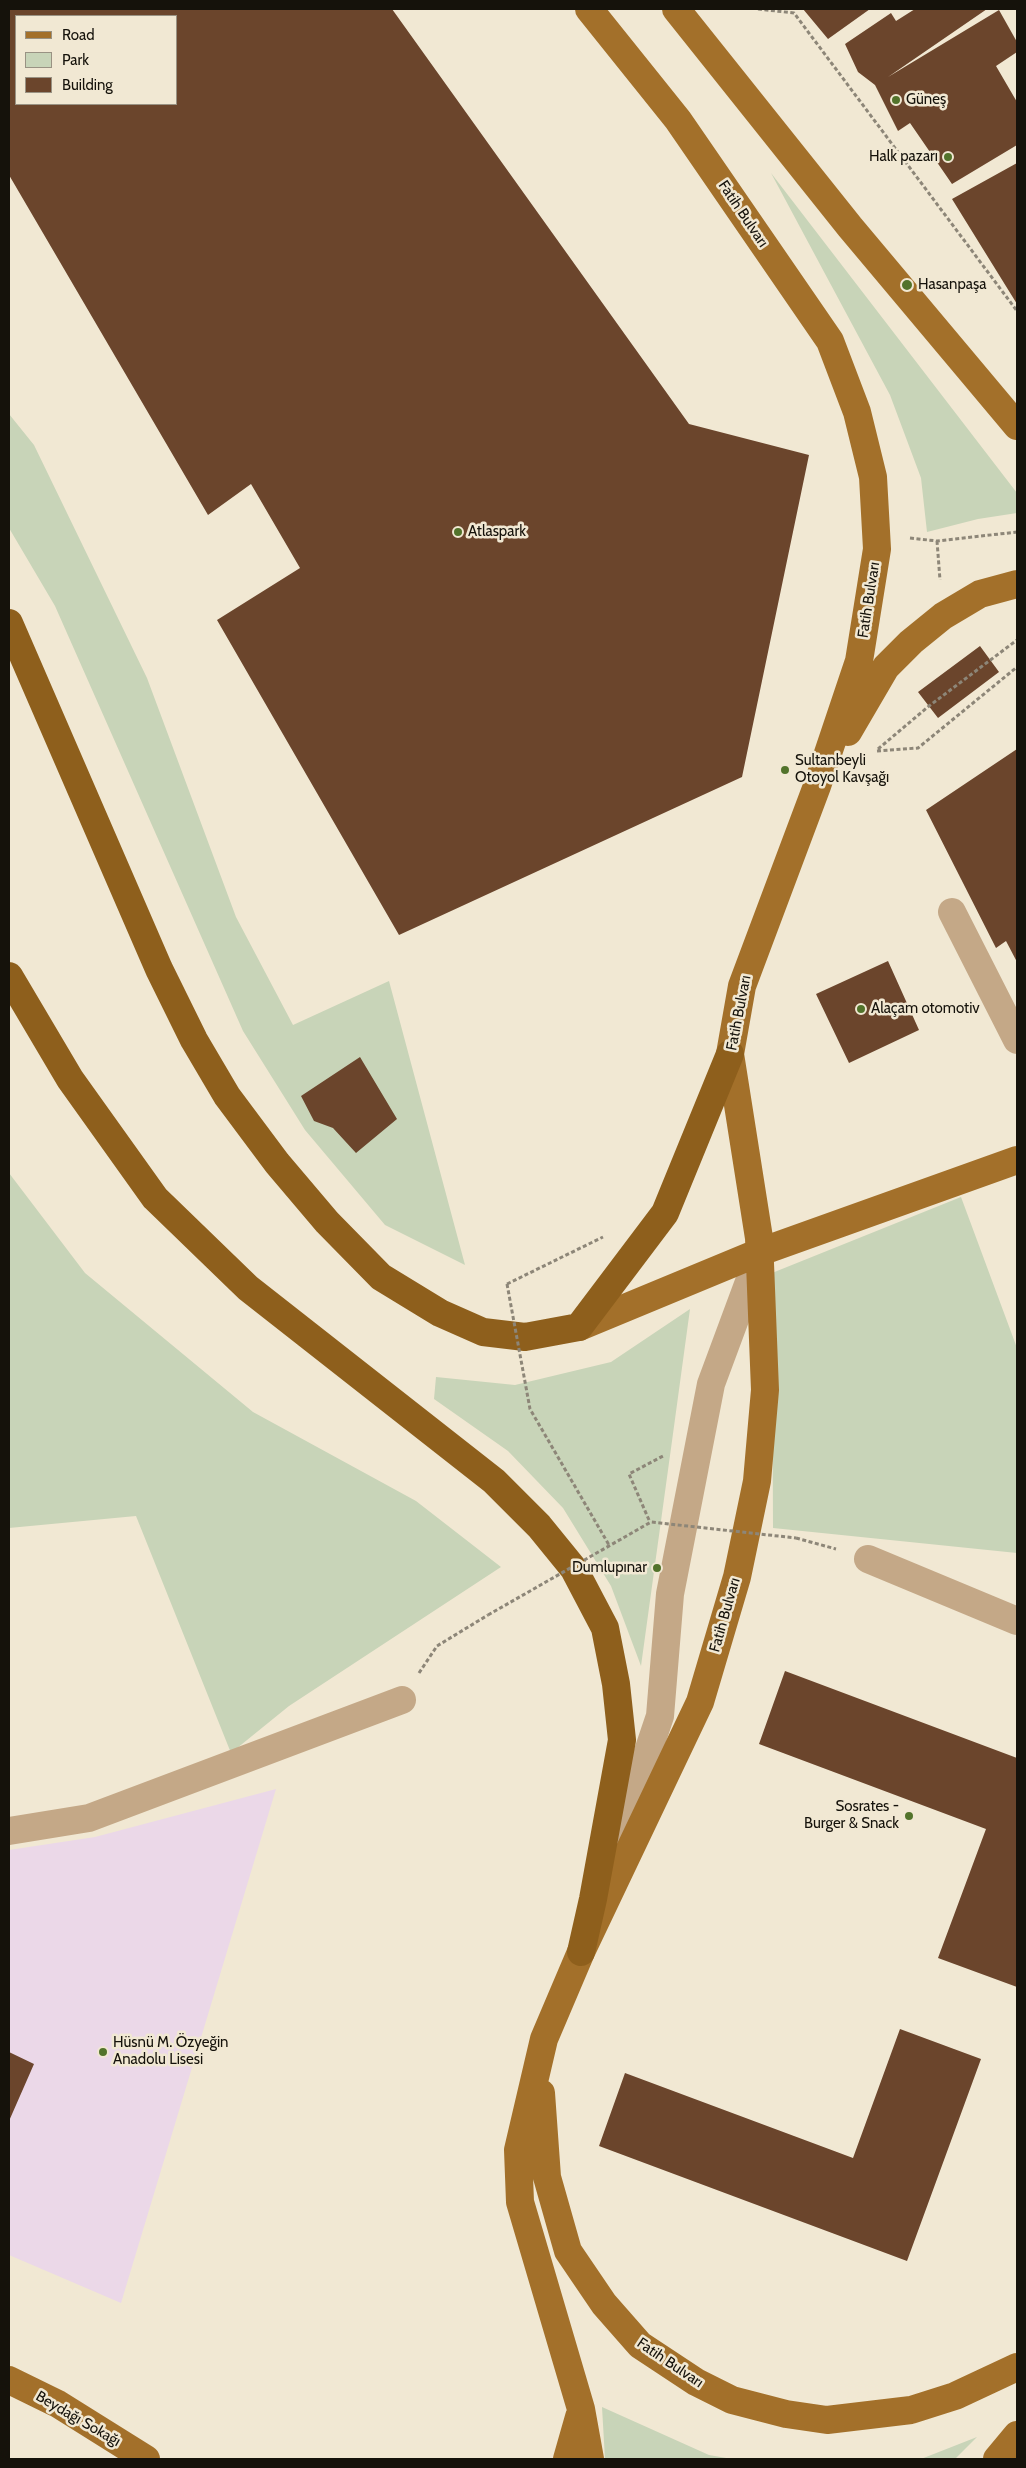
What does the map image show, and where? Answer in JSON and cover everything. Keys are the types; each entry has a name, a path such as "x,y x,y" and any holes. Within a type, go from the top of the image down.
{"highway":[{"path":"9,623 163,978 194,1040 227,1096 277,1163 326,1222 381,1277 440,1314 484,1332 525,1337 578,1327 666,1213 730,1054"},
{"path":"9,976 70,1079 155,1198 248,1288 494,1481 539,1526 574,1569 605,1628 616,1684 622,1740 593,1899 581,1952"}],"main road":[{"name":"Fatih Bulvarı","path":"589,9 678,120 830,340 857,412 873,477 877,550 859,661 817,786 742,986 730,1054 760,1252 765,1390 757,1481 737,1577 700,1702 581,1952 544,2039 518,2150 520,2202 581,2409 590,2459"},
{"path":"676,9 850,226 1017,426"},
{"path":"817,786 886,667 911,642 944,616 980,594 1017,584"},
{"path":"578,1327 760,1252 1017,1160"},
{"name":"Fatih Bulvarı","path":"544,2039 540,2105 547,2177 568,2251 604,2304 640,2345 696,2382 732,2400 786,2414 827,2420 912,2410 955,2396 1017,2367"},
{"name":"Beydağı Sokağı","path":"9,2380 58,2404 146,2459"},
{"path":"567,2459 581,2409"},
{"path":"997,2459 1017,2435"}],"street":[{"path":"952,912 1017,1040"},
{"name":"Fatih Bulvarı","path":"581,1952 660,1716 670,1594 711,1384 760,1252"},
{"path":"868,1559 1017,1621"},
{"path":"9,1831 89,1818 402,1700"}],"path":[{"path":"758,9 794,13 1017,311"},
{"path":"909,538 938,541 1017,532"},
{"path":"938,541 941,588"},
{"path":"929,706 1017,640"},
{"path":"876,751 918,748 1017,667"},
{"path":"590,1245 507,1284 530,1409 609,1545"},
{"path":"650,1522 629,1474 664,1455"},
{"path":"437,1646 650,1522 796,1538 868,1559"}],"shaded area":[{"name":"Hüsnü M. Özyeğin Anadolu Lisesi","path":"276,1789 121,2303 9,2255 9,1850 95,1837"}],"green space":[{"path":"771,173 1017,493 1017,513 978,519 927,532 921,478 890,395"},
{"path":"9,414 34,445 147,678 236,917 293,1025 389,981 465,1265 385,1225 305,1130 243,1031 55,606 9,528"},
{"path":"9,1173 85,1273 253,1412 416,1501 501,1567 289,1706 231,1753 136,1516 9,1528"},
{"path":"961,1197 1017,1348 1017,1553 773,1528 772,1273"},
{"path":"690,1309 641,1666 611,1586 563,1508 508,1451 434,1399 436,1377 515,1385 611,1362"},
{"path":"602,2407 709,2455 732,2459 605,2459"},
{"path":"977,2437 955,2459 921,2459"}],"building":[{"name":"Atlaspark","path":"9,9 392,9 689,424 809,455 742,777 399,935 217,620 300,568 251,484 208,515 9,175"},
{"path":"803,9 870,9 828,39"},
{"path":"915,9 987,9 888,77 999,10 1017,42 1017,52 996,66 1017,102 1017,145 952,184 910,123 898,131 875,85 858,72 845,44 891,13 896,21"},
{"path":"1017,163 1017,304 952,199"},
{"path":"980,646 999,672 938,718 918,692"},
{"path":"1017,749 1017,962 1006,941 996,948 926,810"},
{"path":"888,961 919,1030 849,1063 816,994"},
{"path":"360,1057 397,1119 356,1153 333,1128 314,1121 301,1096"},
{"path":"785,1671 1017,1758 1017,1987 938,1958 986,1829 759,1744"},
{"path":"900,2029 981,2059 907,2261 599,2146 625,2073 853,2158"},
{"path":"9,2052 34,2064 9,2121"}],"place":[{"name":"Güneş","path":"896,100"},
{"name":"Halk pazarı","path":"948,157"},
{"name":"Hasanpaşa","path":"907,285"},
{"name":"Atlaspark","path":"458,532"},
{"name":"Sultanbeyli Otoyol Kavşağı","path":"785,770"},
{"name":"Alaçam otomotiv","path":"861,1009"},
{"name":"Dumlupınar","path":"657,1568"},
{"name":"Sosrates - Burger & Snack","path":"909,1816"},
{"name":"Hüsnü M. Özyeğin Anadolu Lisesi","path":"103,2052"}]}
